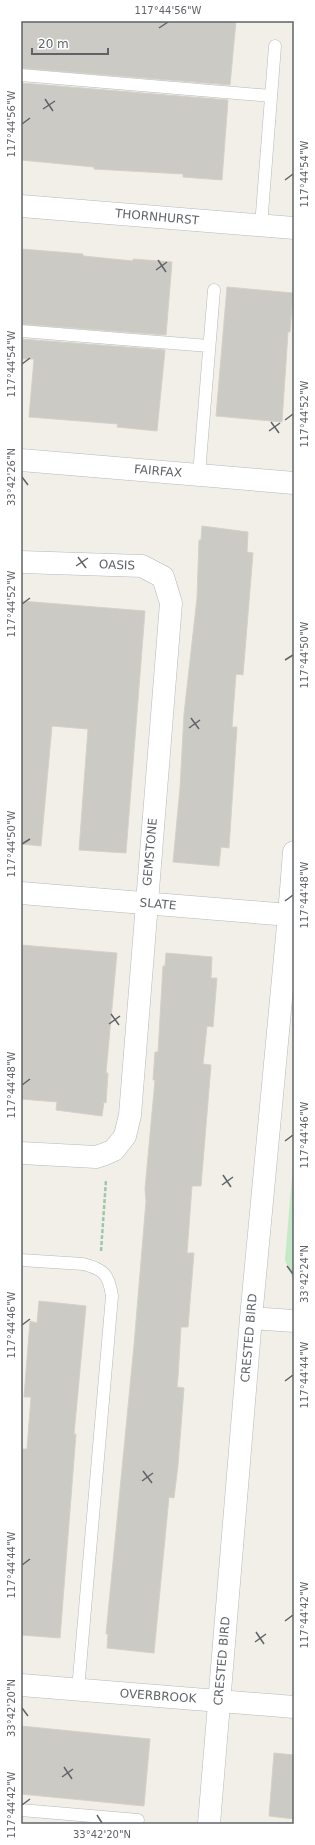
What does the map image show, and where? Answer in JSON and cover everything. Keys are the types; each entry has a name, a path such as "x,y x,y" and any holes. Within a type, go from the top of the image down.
{"street":[{"name":"THORNHURST","path":"21,206 294,228"},
{"name":"FAIRFAX","path":"21,460 294,483"},
{"name":"OASIS","path":"21,562 142,566"},
{"name":"GEMSTONE","path":"108,1153 114,1150 125,1136 130,1115 171,603 163,577 142,566"},
{"name":"CRESTED BIRD","path":"209,1824 218,1700 251,1318 292,915 294,852"},
{"name":"SLATE","path":"21,893 292,915"},
{"path":"21,1153 96,1157 108,1153"},
{"path":"251,1318 294,1321"},
{"name":"OVERBROOK","path":"21,1685 294,1707"}],"lane":[{"path":"261,226 276,46"},
{"path":"21,75 271,96"},
{"path":"199,474 214,290"},
{"path":"21,331 209,346"},
{"path":"21,1260 83,1264 100,1270 109,1280 112,1296 78,1690"},
{"path":"21,1810 138,1820"}],"path":[{"path":"100,1270 108,1153"}],"green space":[{"path":"294,1153 294,1282 285,1260"}],"building":[{"path":"21,21 236,21 230,85 21,68"},
{"path":"21,83 228,100 222,180 183,177 183,174 94,169 94,167 21,160"},
{"path":"21,249 83,254 83,256 133,261 133,259 172,262 166,335 21,324"},
{"path":"227,287 293,293 290,332 288,332 282,422 216,416"},
{"path":"21,339 165,350 157,431 117,427 118,424 29,417 34,359 21,359"},
{"path":"202,526 248,532 247,552 253,553 243,675 236,674 232,727 237,727 229,848 221,847 219,866 173,862 180,788 184,714 197,598 199,540 201,540"},
{"path":"21,601 145,611 126,853 79,850 88,729 52,726 41,846 21,844"},
{"path":"21,945 117,953 106,1073 108,1073 106,1103 104,1102 102,1116 56,1110 57,1102 21,1099"},
{"path":"166,953 212,957 211,978 217,978 213,1027 207,1026 203,1064 211,1065 201,1186 192,1186 187,1253 194,1253 188,1327 181,1327 177,1387 184,1388 178,1465 174,1498 169,1497 154,1653 107,1648 108,1634 106,1634 134,1345 146,1201 145,1189 155,1080 153,1080 155,1052 158,1052 163,966 165,966"},
{"path":"39,1301 86,1306 74,1434 76,1434 60,1638 21,1635 21,1449 27,1449 31,1397 24,1397 30,1321 37,1323"},
{"path":"21,1726 150,1739 144,1806 21,1794"},
{"path":"274,1753 294,1755 294,1819 269,1816"}]}
